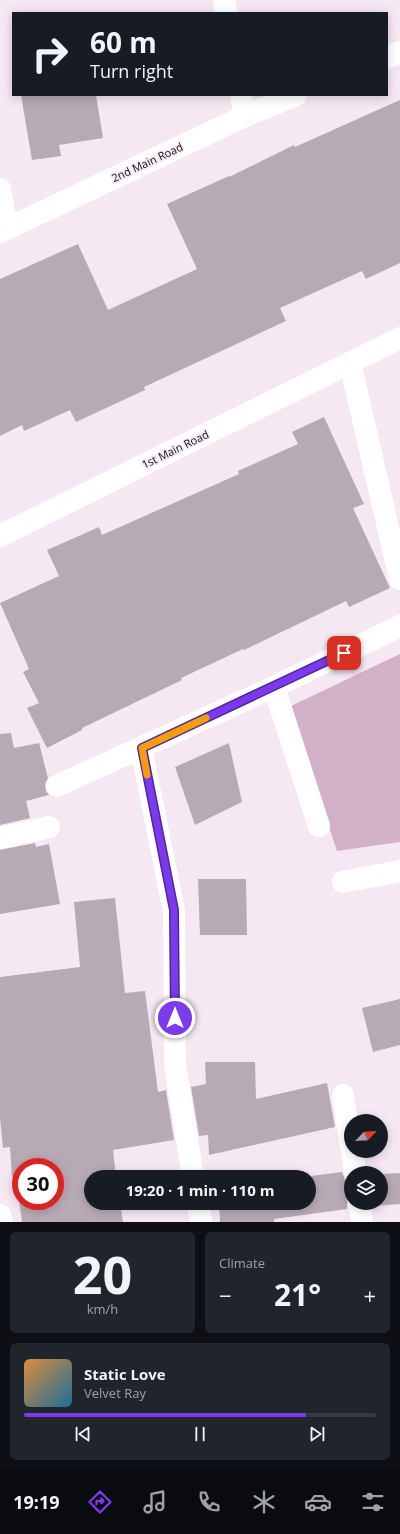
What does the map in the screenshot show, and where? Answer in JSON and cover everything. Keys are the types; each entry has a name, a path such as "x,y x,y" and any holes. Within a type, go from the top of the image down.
{"street":[{"path":"224,0 226,12"},
{"path":"388,58 400,52"},
{"name":"2nd Main Road","path":"4,231 243,105 291,96"},
{"path":"0,189 4,231"},
{"name":"1st Main Road","path":"0,536 400,338"},
{"path":"350,363 400,579"},
{"path":"57,786 274,687 400,626"},
{"path":"274,687 320,826"},
{"path":"142,748 174,910 175,1065 192,1170"},
{"path":"0,838 48,826"},
{"path":"343,882 400,871"},
{"path":"343,1095 346,1114"},
{"path":"199,1210 201,1222"},
{"path":"361,1210 362,1222"},
{"path":"0,1216 2,1222"}],"shaded area":[{"path":"400,654 400,842 337,851 289,707"}],"building":[{"path":"21,96 96,96 103,138 59,145 61,156 32,160"},
{"path":"400,100 400,263 366,279 362,271 280,308 286,321 144,387 145,390 76,422 70,410 24,431 22,425 0,436 0,279 78,244 108,310 197,269 167,204 229,177 294,145 295,147"},
{"path":"324,417 364,504 353,508 390,588 349,607 346,601 244,650 243,649 181,678 182,680 82,728 82,730 47,748 27,708 39,703 23,672 29,669 0,603 59,576 47,550 99,527 102,535 239,474 238,471 298,444 292,432"},
{"path":"11,733 14,748 39,743 48,778 45,784 46,791 49,795 26,801 30,818 0,825 0,734"},
{"path":"229,743 242,802 195,825 175,767"},
{"path":"35,843 36,847 49,844 60,904 0,914 0,850"},
{"path":"198,879 246,879 247,935 200,935"},
{"path":"115,898 125,993 145,991 158,1092 166,1090 174,1140 113,1150 115,1170 84,1170 84,1210 121,1210 123,1222 22,1222 20,1210 64,1210 64,1158 12,1158 12,1177 10,1147 3,1148 0,1118 0,977 80,967 74,902"},
{"path":"400,999 400,1045 373,1052 362,1008"},
{"path":"205,1062 255,1062 256,1099 327,1083 335,1127 209,1155 208,1135 199,1136 191,1087 206,1084"},
{"path":"342,1172 344,1177 344,1209 274,1219 274,1222 220,1222 219,1210 316,1210 316,1175"},
{"path":"400,1173 400,1204 388,1205 388,1174"}],"slow traffic":[{"path":"147,775 142,748 206,718"}],"route":[{"path":"175,1018 174,910 142,748 344,653"}]}
